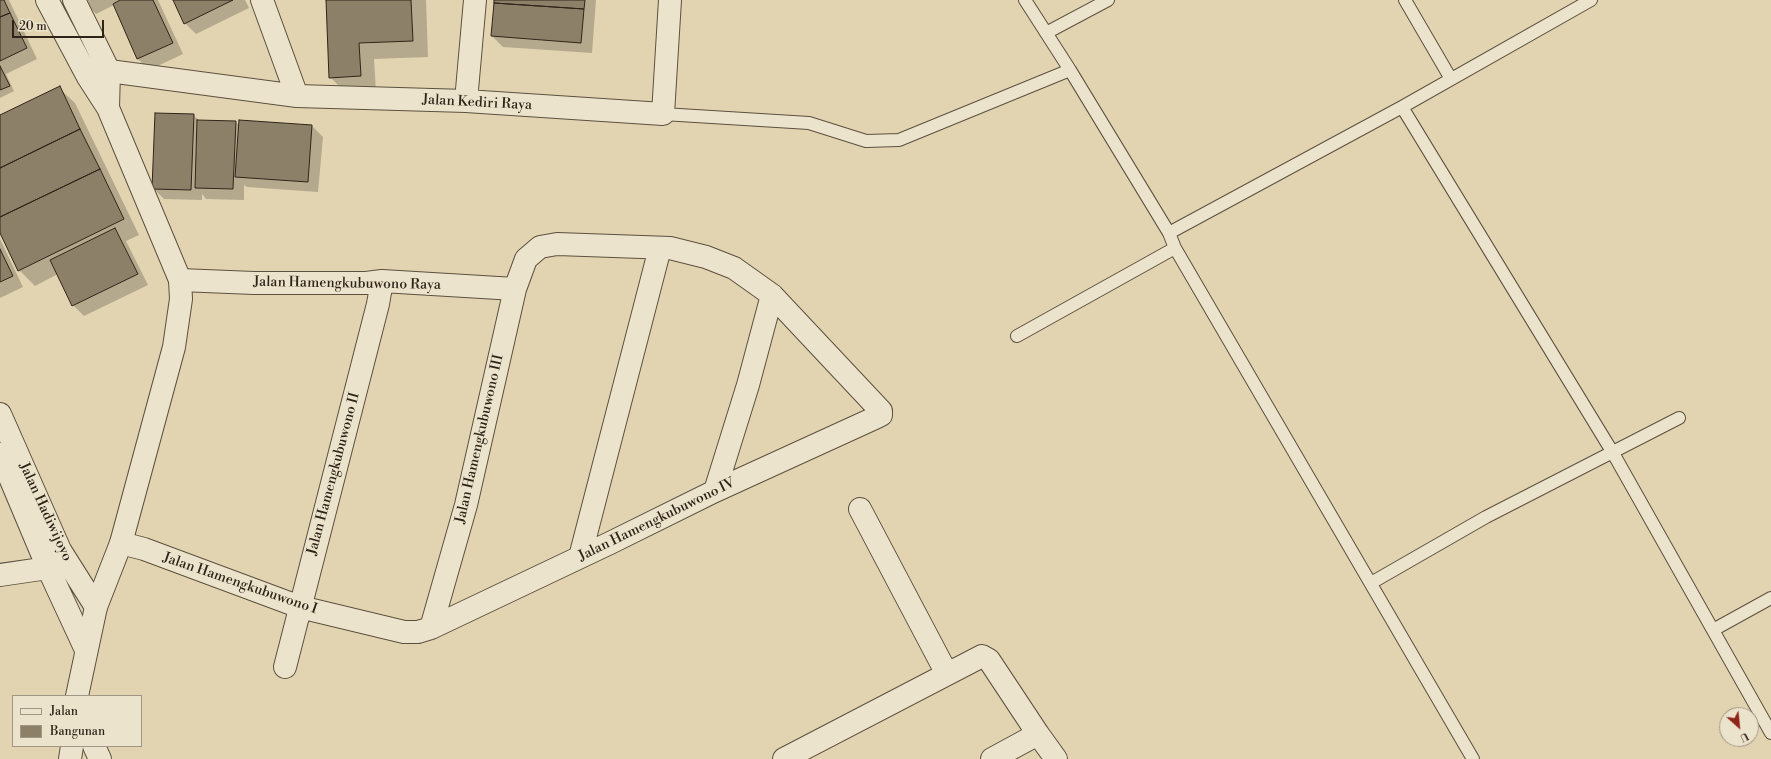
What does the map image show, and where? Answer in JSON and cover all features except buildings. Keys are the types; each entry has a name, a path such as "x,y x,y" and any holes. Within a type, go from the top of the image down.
{"street":[{"path":"47,0 88,77 108,108 180,280 181,300 174,347 120,543 96,607 77,695"},
{"path":"74,0 109,71 108,108"},
{"path":"262,0 297,96"},
{"path":"466,101 475,0"},
{"path":"663,114 670,0"},
{"name":"Jalan Kediri Raya","path":"88,77 109,71 297,96 466,101 663,114"},
{"name":"Jalan Hamengkubuwono III","path":"431,628 466,505 515,289 526,259 540,247 557,244 660,248"},
{"path":"580,557 660,248 670,248 706,257 734,268 772,295 748,385 715,491"},
{"name":"Jalan Hamengkubuwono Raya","path":"180,280 254,283 366,283 382,281 515,289"},
{"name":"Jalan Hamengkubuwono II","path":"285,667 378,304 382,281"},
{"name":"Jalan Hamengkubuwono IV","path":"431,628 715,491 881,415 881,411 772,295"},
{"name":"Jalan Hadiwijoyo","path":"0,414 60,550 96,607"},
{"path":"0,454 48,568 86,650"},
{"path":"860,509 947,674"},
{"name":"Jalan Hamengkubuwono I","path":"120,543 144,549 300,607 404,632 418,632 431,628"},
{"path":"0,575 48,568"},
{"path":"784,759 847,728 982,656 990,660 1056,759"},
{"path":"992,759 1038,734"},
{"path":"70,759 72,747"},
{"path":"94,747 100,759"}],"lane":[{"path":"1024,0 1070,70 1169,233 1176,248 1473,759"},
{"path":"1046,34 1108,0"},
{"path":"1406,0 1452,79"},
{"path":"1169,233 1402,107 1591,0"},
{"name":"Jalan Kediri Raya","path":"663,114 809,123 866,141 899,140 1070,70"},
{"path":"1402,107 1613,453 1771,733"},
{"path":"1017,336 1176,248"},
{"path":"1371,582 1486,517 1679,418"},
{"path":"1713,630 1771,598"}]}
